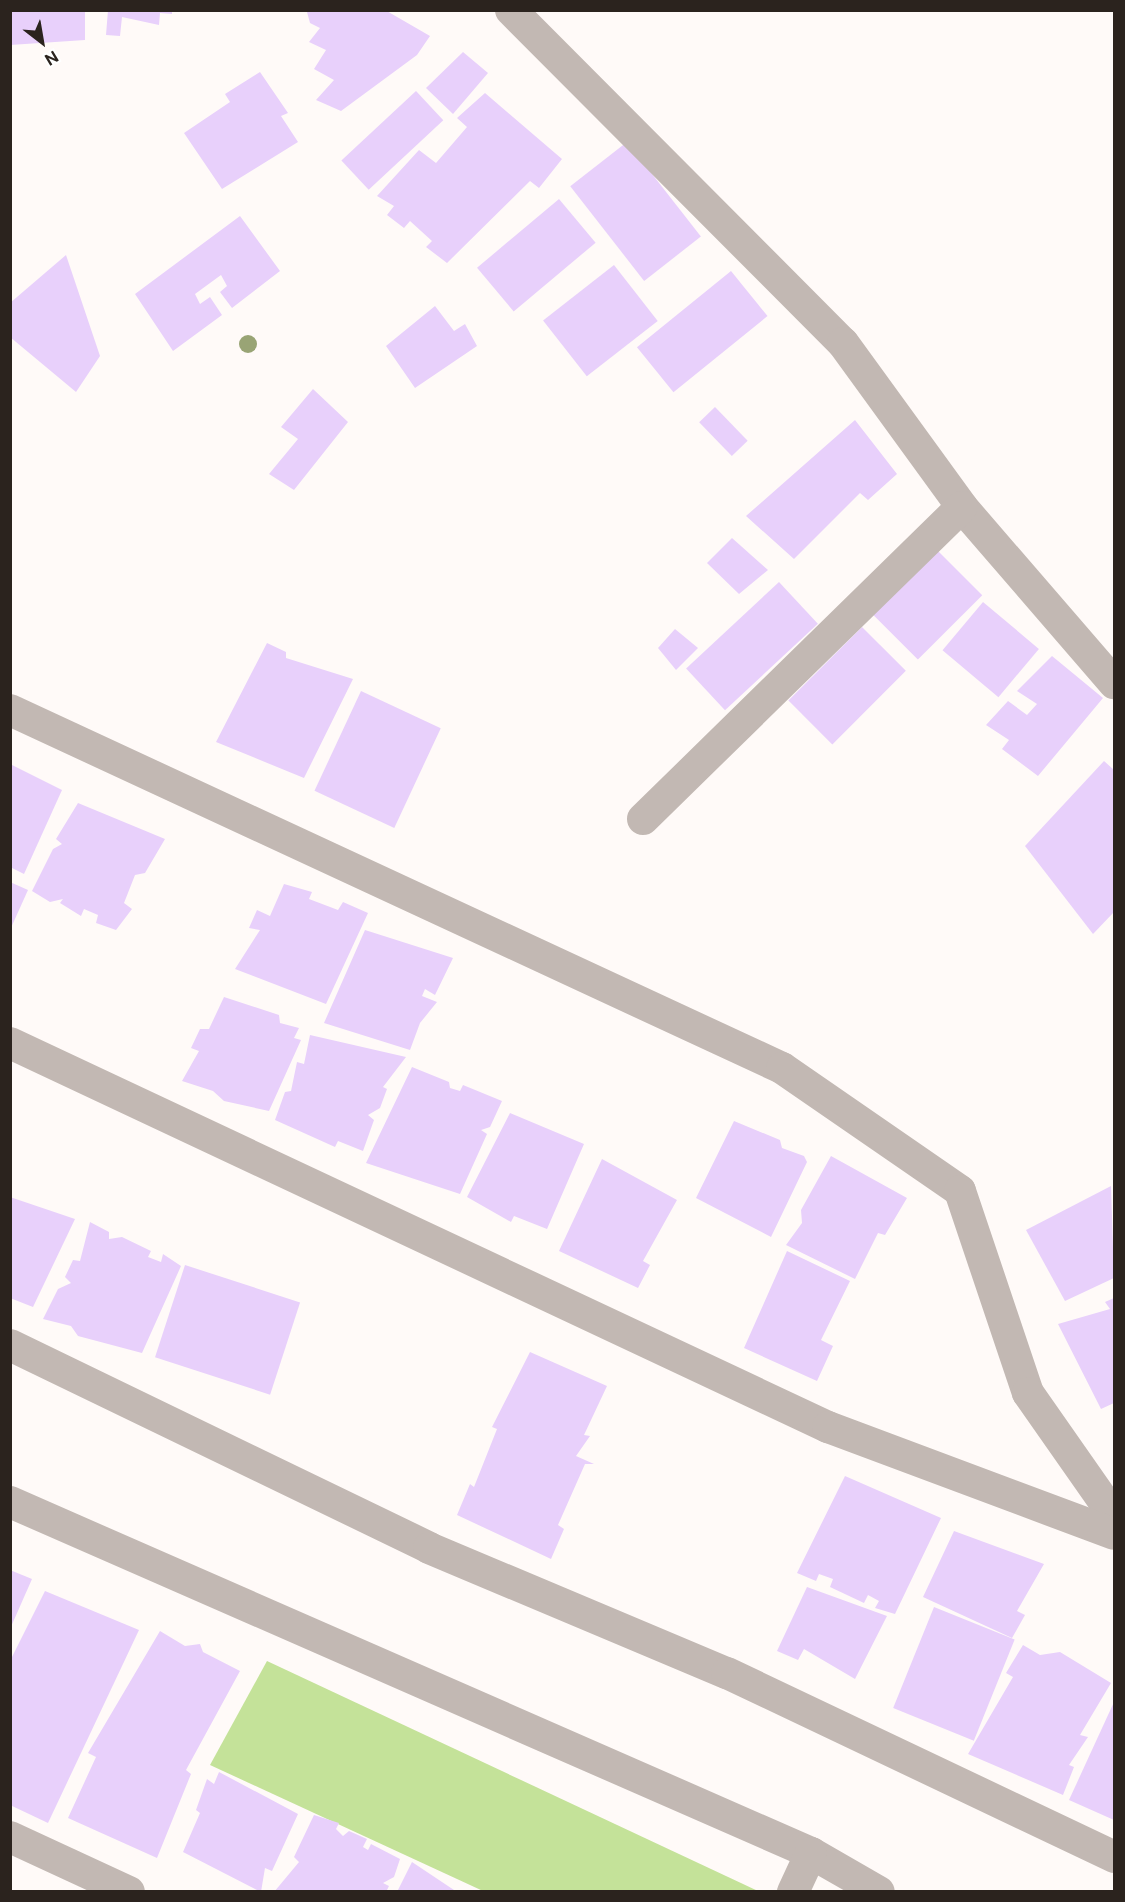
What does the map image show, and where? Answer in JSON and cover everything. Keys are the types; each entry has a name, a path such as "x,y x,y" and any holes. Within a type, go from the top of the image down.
{"street":[{"path":"512,10 843,343 962,507 1114,683"},
{"path":"643,819 962,507"},
{"path":"10,710 782,1068 960,1191 1028,1393 1114,1516"},
{"path":"10,1043 828,1427 1114,1534"},
{"path":"10,1346 429,1548 727,1673 1114,1857"},
{"path":"10,1502 811,1853 870,1890"},
{"path":"10,1838 129,1892"},
{"path":"793,1892 811,1853"}],"green space":[{"path":"267,1661 758,1891 483,1891 210,1765"}],"building":[{"path":"10,10 85,10 85,40 10,45"},
{"path":"108,10 172,10 172,14 160,13 159,25 122,17 120,36 106,35"},
{"path":"385,10 430,36 417,55 341,111 316,100 334,80 314,69 326,50 309,42 320,28 310,23 307,12"},
{"path":"463,52 488,73 453,114 426,88"},
{"path":"260,72 288,113 281,116 298,142 222,189 184,133 230,102 225,94"},
{"path":"416,91 443,120 369,190 341,161"},
{"path":"485,93 562,159 539,188 530,181 447,263 426,247 432,241 410,221 404,228 387,215 394,206 377,196 419,150 436,163 467,127 457,118"},
{"path":"627,142 701,237 644,281 570,186"},
{"path":"559,199 596,243 514,311 477,268"},
{"path":"240,216 280,271 232,308 220,292 227,286 221,275 195,294 200,304 210,297 222,315 173,351 135,294"},
{"path":"66,255 100,356 76,392 10,337 10,303"},
{"path":"614,265 658,321 587,376 543,320"},
{"path":"731,271 768,316 673,392 637,347"},
{"path":"435,306 454,331 465,324 477,346 415,388 386,346"},
{"path":"313,389 348,422 294,490 269,474 298,439 281,427"},
{"path":"715,407 748,441 732,456 699,422"},
{"path":"855,420 897,474 868,500 860,493 794,559 746,516"},
{"path":"732,538 768,570 739,594 707,563"},
{"path":"937,550 982,595 918,660 873,614"},
{"path":"779,582 818,624 725,710 686,669"},
{"path":"983,602 1039,649 998,697 943,650"},
{"path":"862,627 906,671 832,744 788,701"},
{"path":"675,629 698,648 676,670 658,648"},
{"path":"267,643 286,652 286,658 353,679 304,778 216,742"},
{"path":"1052,656 1103,698 1038,776 1002,749 1009,740 986,725 1008,701 1027,715 1037,704 1017,691"},
{"path":"361,691 441,728 394,828 315,791"},
{"path":"1104,761 1114,770 1114,912 1093,934 1025,846"},
{"path":"10,764 62,790 24,874 10,867"},
{"path":"78,803 165,839 145,873 135,875 124,903 132,909 116,930 96,923 98,915 84,909 81,916 60,903 63,899 50,902 32,891 53,849 62,844 56,839"},
{"path":"10,882 28,890 10,930"},
{"path":"284,884 312,892 309,899 338,910 343,902 368,913 326,1004 235,969 260,930 249,928 257,910 270,916"},
{"path":"365,930 453,958 435,995 425,989 422,996 437,1002 420,1023 410,1050 324,1023"},
{"path":"224,997 279,1015 280,1023 299,1028 294,1038 301,1040 269,1111 224,1101 213,1091 182,1081 199,1051 191,1048 200,1029 209,1029"},
{"path":"310,1035 406,1057 383,1087 387,1089 380,1108 368,1115 374,1120 363,1151 338,1141 335,1147 275,1120 285,1092 291,1091 297,1062 304,1064"},
{"path":"412,1067 449,1082 450,1088 460,1091 463,1085 502,1101 490,1127 481,1130 487,1134 460,1194 366,1163"},
{"path":"510,1113 584,1144 547,1229 514,1216 511,1222 467,1197"},
{"path":"734,1121 780,1140 782,1148 804,1156 807,1162 771,1237 696,1198"},
{"path":"831,1156 907,1198 885,1235 878,1233 855,1279 786,1245 802,1223 801,1210"},
{"path":"602,1159 677,1200 643,1261 650,1265 638,1288 559,1251"},
{"path":"1111,1186 1114,1278 1065,1301 1026,1230"},
{"path":"10,1197 75,1219 33,1307 10,1298"},
{"path":"90,1222 109,1232 109,1239 122,1237 151,1251 148,1257 161,1262 163,1254 181,1266 142,1353 78,1336 71,1326 43,1319 58,1289 71,1283 65,1277 73,1260 80,1261"},
{"path":"787,1251 850,1281 821,1340 833,1346 817,1381 744,1348"},
{"path":"185,1265 300,1302 270,1395 155,1357"},
{"path":"1114,1298 1114,1403 1101,1409 1058,1324 1110,1309 1105,1302"},
{"path":"530,1352 607,1386 584,1435 590,1436 576,1456 594,1464 585,1464 558,1525 564,1529 551,1559 457,1515 470,1484 474,1487 497,1429 492,1427"},
{"path":"845,1476 941,1518 895,1614 875,1608 879,1601 868,1595 864,1603 830,1587 833,1579 819,1574 816,1581 797,1573"},
{"path":"954,1531 1044,1564 1017,1611 1025,1615 1012,1638 923,1597"},
{"path":"10,1570 32,1579 10,1629"},
{"path":"807,1587 887,1616 855,1679 804,1649 798,1660 777,1651"},
{"path":"45,1591 139,1630 48,1823 10,1805 10,1661"},
{"path":"934,1607 1015,1640 974,1741 893,1708"},
{"path":"160,1631 185,1646 200,1644 203,1652 240,1671 186,1770 191,1774 157,1858 68,1818 96,1757 88,1753"},
{"path":"1023,1645 1040,1655 1060,1652 1111,1683 1080,1735 1088,1737 1069,1765 1074,1767 1063,1795 968,1754 1013,1677 1006,1673"},
{"path":"1114,1702 1114,1820 1069,1800"},
{"path":"219,1772 298,1814 272,1871 265,1868 261,1892 183,1852 200,1813 196,1810 207,1779 214,1784"},
{"path":"314,1815 339,1823 336,1829 343,1836 349,1831 367,1839 363,1847 368,1850 371,1844 400,1859 394,1877 383,1883 389,1886 386,1892 274,1892 299,1862 294,1857"},
{"path":"412,1862 457,1892 397,1892"}]}
